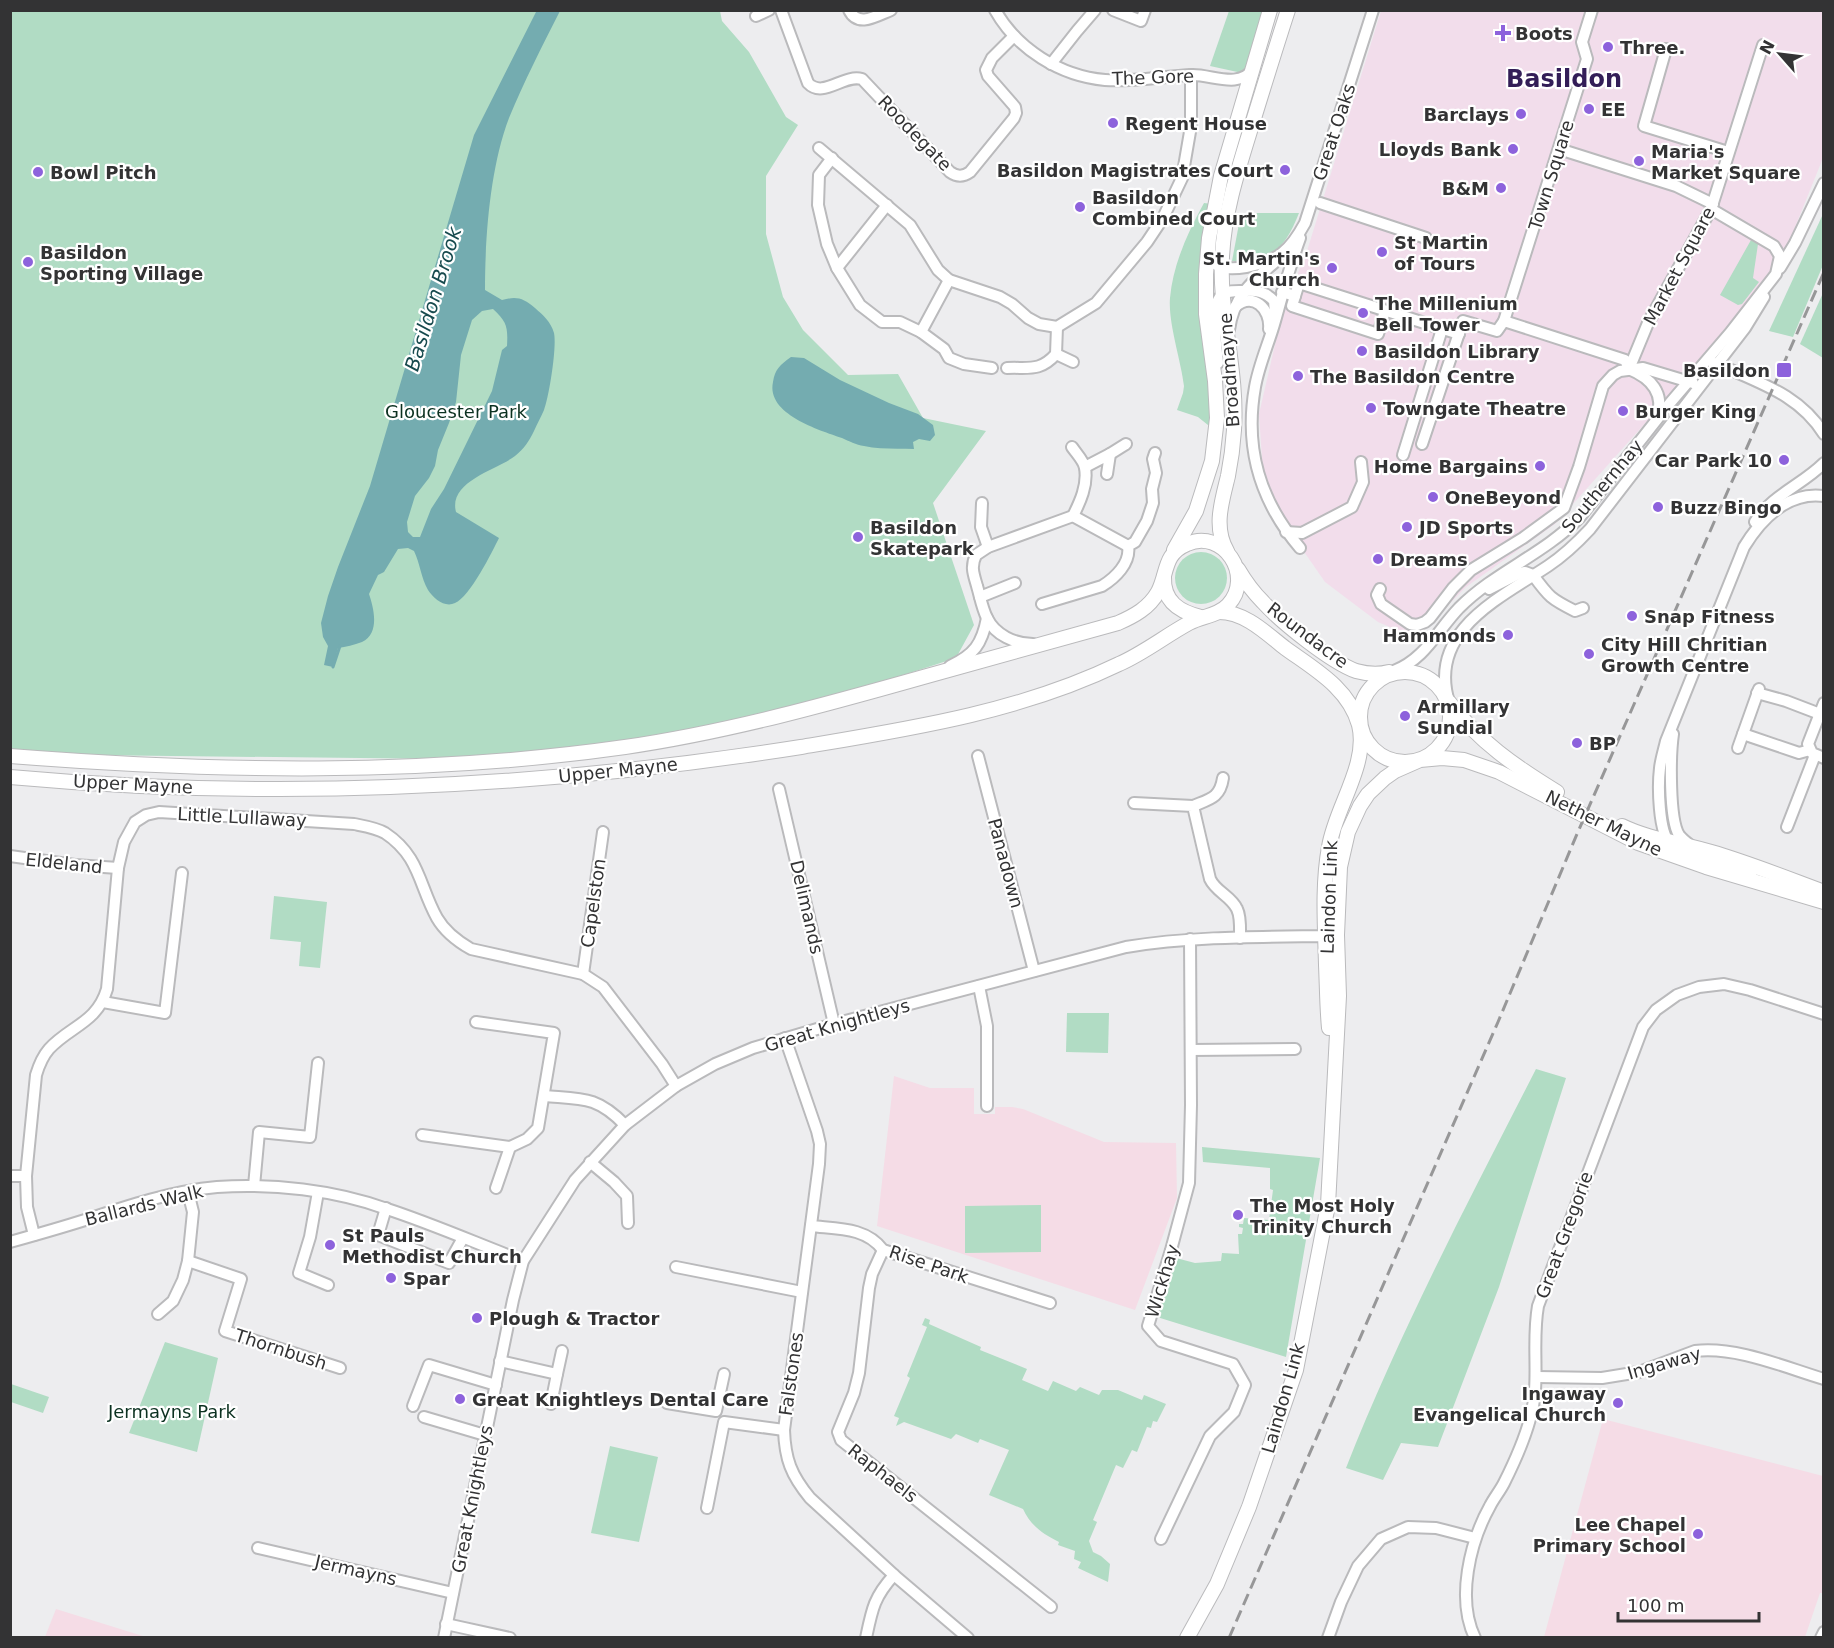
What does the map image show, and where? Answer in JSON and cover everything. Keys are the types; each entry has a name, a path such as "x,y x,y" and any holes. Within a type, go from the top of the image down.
{"main road":[{"name":"Broadmayne","path":"1255,67 1270,10"},
{"name":"Broadmayne","path":"1170,557 1196,511 1209,476 1215,442 1217,401 1206,314 1208,250 1214,207 1243,104 1277,10"},
{"name":"Broadmayne","path":"1230,555 1222,541 1219,524 1234,428 1234,392 1222,294 1227,216 1236,177 1288,10"},
{"path":"1170,557 1184,545 1201,541 1211,542 1230,555 1237,568 1239,579 1237,590 1231,602 1219,612"},
{"name":"Upper Mayne","path":"10,756 210,768 307,768 488,762 616,748 760,721 1118,623 1146,607 1158,592 1170,557"},
{"name":"Roundacre","path":"1237,568 1252,590 1271,611 1330,656 1358,671 1376,674 1394,671"},
{"path":"1164,572 1168,597 1176,607 1186,614 1201,617"},
{"name":"Upper Mayne","path":"10,777 191,788 354,788 459,784 545,777 722,758 845,740 996,709 1108,670 1185,625 1219,612"},
{"name":"Roundacre","path":"1219,612 1248,620 1330,682 1349,701 1360,726"},
{"path":"1394,671 1409,672 1424,677 1441,690 1449,702 1450,718 1446,734 1435,750 1420,760 1403,761 1385,757 1365,739 1360,726 1360,712 1367,693 1378,681 1394,671"},
{"name":"Nether Mayne","path":"1449,702 1475,732 1522,771 1605,819 1628,829 1752,865 1824,892"},
{"name":"Laindon Link","path":"1331,936 1326,886 1328,848 1336,818 1359,758 1360,726"},
{"name":"Nether Mayne","path":"1420,760 1453,758 1485,767 1523,783 1638,843 1706,867 1824,903"},
{"name":"Laindon Link","path":"1187,1638 1217,1584 1249,1507 1296,1370 1328,1205 1334,1106 1334,1073 1328,1021 1331,936 1344,846 1354,818 1368,794 1385,778 1420,760"}],"street":[{"path":"756,15 769,10"},
{"name":"Roodegate","path":"781,10 811,87 821,89 850,78 862,79 950,172 960,176 970,172 1016,113 1015,107 986,70 992,58 1014,36"},
{"path":"849,10 851,15 863,21 891,10"},
{"name":"The Gore","path":"995,10 1014,36 1031,51 1070,72 1103,80 1191,75 1227,80"},
{"path":"1052,64 1095,10"},
{"path":"1113,10 1141,21 1145,10"},
{"name":"Great Oaks","path":"1229,346 1229,327 1235,307 1244,291 1253,279 1287,250 1305,223 1373,10"},
{"name":"Town Square","path":"1504,321 1587,59 1582,42 1592,10"},
{"name":"Market Square","path":"1627,364 1712,206 1763,45"},
{"path":"1666,49 1644,126 1728,152"},
{"path":"1227,80 1243,79 1255,67"},
{"path":"819,148 910,225 938,270 949,280 1000,297 1039,324 1057,327 1096,303 1147,242 1163,218 1182,178 1191,126 1191,75"},
{"path":"1227,80 1242,91 1243,104"},
{"path":"1559,149 1676,186 1712,206 1774,246 1780,256 1776,274"},
{"path":"832,158 819,175 820,220 837,268 860,305 882,322 900,322 921,332 944,349 949,358 964,364 992,368"},
{"name":"Southernhay","path":"1449,702 1444,674 1448,654 1458,637 1486,606 1560,557 1590,529 1756,313 1800,234 1824,183"},
{"path":"1320,203 1426,238"},
{"path":"837,268 887,206"},
{"path":"1300,548 1286,532 1263,489 1252,440 1254,393 1282,292 1305,223"},
{"path":"1208,250 1210,260 1222,266"},
{"name":"Great Oaks","path":"1222,266 1262,264 1273,260 1287,250"},
{"name":"Southernhay","path":"1394,671 1419,657 1459,608 1485,585 1566,532 1776,274"},
{"path":"921,332 949,280"},
{"path":"1385,311 1378,334 1292,306 1299,283 1459,334"},
{"path":"1217,401 1215,314 1222,294 1231,291 1262,292 1272,298 1275,305 1275,321"},
{"path":"1282,292 1295,296"},
{"path":"1235,307 1241,303 1252,302 1260,304 1266,311 1269,321 1266,347"},
{"path":"1422,444 1463,321 1497,331 1504,321 1627,364 1689,381 1696,388 1692,397"},
{"path":"1007,368 1041,367 1047,363 1056,354 1057,327"},
{"path":"1403,455 1442,329"},
{"path":"1716,349 1715,357 1718,364"},
{"path":"1056,354 1072,362"},
{"path":"1701,367 1709,363 1718,364 1790,398 1806,411 1824,434"},
{"path":"1627,364 1650,382 1658,394 1660,406 1653,424"},
{"path":"1380,589 1377,595 1381,604 1397,616 1410,624 1425,622 1471,570 1523,538 1564,507 1575,479 1603,386 1627,364"},
{"path":"1085,467 1126,444"},
{"path":"1042,643 1016,642 1001,634 987,618 972,563 976,555 988,547 1073,516 1081,501 1085,467 1072,447"},
{"path":"1128,546 1136,542 1153,503 1155,453"},
{"path":"1107,474 1110,454"},
{"path":"1286,532 1302,533 1352,507 1363,483 1361,462"},
{"path":"1762,883 1736,868 1688,853 1666,839 1661,820 1660,770 1666,741 1752,527 1771,502 1824,463"},
{"path":"1744,547 1761,522 1779,507 1800,497 1824,496"},
{"path":"982,503 981,526 988,547"},
{"path":"1073,516 1128,546"},
{"path":"1042,604 1102,586 1111,581 1126,561 1129,554 1128,546"},
{"name":"Southernhay","path":"1459,608 1486,590 1520,573 1533,575"},
{"path":"1533,575 1550,597 1578,613"},
{"path":"980,597 1015,583"},
{"path":"927,676 970,654 981,640 987,618"},
{"path":"1738,748 1758,690 1786,701 1822,708 1808,744 1816,754"},
{"path":"1676,717 1672,741 1673,813 1679,835 1691,846"},
{"path":"1743,734 1799,753 1816,754"},
{"path":"1786,827 1816,754"},
{"name":"Panadown","path":"978,756 1034,971"},
{"path":"1134,803 1193,806 1216,796 1223,778"},
{"name":"Delimands","path":"779,789 834,1024"},
{"path":"1193,806 1210,879 1216,889 1234,903 1238,910 1240,938"},
{"name":"Little Lullaway","path":"103,1002 107,989 118,868 123,842 135,822 146,815 159,812 354,824 383,831 409,855 422,880 436,917 458,941 471,949 584,974 603,987 676,1086"},
{"path":"1647,834 1658,832 1661,820"},
{"name":"Capelston","path":"584,974 603,832"},
{"name":"Eldeland","path":"10,856 118,868"},
{"path":"34,1234 27,1207 26,1176 36,1075 41,1060 50,1048 89,1019 103,1002 165,1013 182,873"},
{"name":"Great Knightleys","path":"444,1638 500,1361 523,1261 565,1193 625,1125 676,1086 715,1064 753,1048 834,1024 1125,947 1190,939 1331,936"},
{"name":"Wickhay","path":"1161,1539 1210,1436 1234,1412 1245,1385 1233,1365 1161,1341 1148,1326 1189,1183 1190,939"},
{"name":"Great Gregorie","path":"1475,1638 1464,1591 1475,1538 1489,1507 1504,1484 1530,1418 1537,1377 1534,1342 1538,1306 1644,1027 1656,1010 1677,995 1699,987 1724,984 1824,1014"},
{"path":"979,986 987,1026 987,1106"},
{"path":"422,1135 510,1147 527,1139 538,1128 554,1033 476,1022"},
{"name":"Falstones","path":"785,1038 820,1144 784,1430 784,1448 789,1467 797,1483 810,1498 894,1575 969,1638"},
{"path":"1191,1050 1295,1049"},
{"path":"254,1186 260,1132 310,1137 318,1063"},
{"path":"544,1096 598,1103 611,1111 625,1125"},
{"path":"496,1188 510,1147"},
{"path":"590,1162 627,1196 628,1223"},
{"path":"10,1176 26,1176"},
{"name":"Ballards Walk","path":"10,1242 130,1205 216,1187 254,1186 318,1192 359,1200 386,1208 523,1261"},
{"path":"158,1314 173,1301 183,1280 188,1261 193,1212 188,1192"},
{"path":"318,1192 310,1237 299,1273 328,1285"},
{"path":"386,1208 378,1235 449,1263 463,1238"},
{"name":"Rise Park","path":"811,1226 866,1234 878,1242 883,1250 1050,1303"},
{"name":"Raphaels","path":"883,1250 868,1288 859,1373 854,1393 838,1432 841,1440 1051,1607"},
{"name":"Thornbush","path":"188,1261 242,1279 225,1331 340,1368"},
{"path":"676,1267 802,1292"},
{"name":"Ingaway","path":"1537,1377 1602,1378 1639,1372 1704,1350 1731,1352 1824,1378"},
{"path":"551,1404 562,1351"},
{"path":"500,1361 557,1374"},
{"path":"413,1406 429,1365 496,1385"},
{"path":"716,1411 724,1374"},
{"path":"667,1403 716,1411 724,1422 784,1430"},
{"path":"424,1417 485,1435"},
{"path":"707,1508 724,1422"},
{"path":"1328,1638 1358,1566 1381,1539 1408,1527 1437,1528 1475,1538"},
{"name":"Jermayns","path":"258,1548 453,1593"},
{"path":"866,1638 874,1602 879,1592 894,1575"},
{"path":"446,1624 510,1638"},
{"path":"1821,1638 1823,1632"}],"shaded area":[{"path":"1381,11 1823,11 1823,158 1787,247 1726,333 1555,524 1466,587 1416,638 1378,622 1325,582 1279,511 1263,474 1259,414 1283,310 1307,251"},
{"path":"894,1076 930,1088 974,1088 974,1114 995,1114 995,1107 1012,1107 1023,1109 1104,1142 1176,1143 1177,1198 1135,1310 877,1226"},
{"name":"Lee Chapel Primary School","path":"1603,1419 1823,1476 1823,1593 1820,1593 1805,1637 1544,1637"},
{"path":"56,1609 146,1637 45,1637"}],"green space":[{"name":"Gloucester Park","path":"11,11 720,11 722,21 749,52 786,117 798,125 766,176 766,234 783,297 803,330 848,375 898,374 923,418 986,431 933,503 974,625 956,658 820,702 634,742 445,759 87,755 11,749"},
{"path":"1229,11 1265,11 1248,68 1242,73 1210,66"},
{"path":"1204,203 1212,204 1213,429 1198,417 1177,410 1184,386 1170,308 1172,285 1178,261"},
{"path":"1241,213 1299,213 1289,235 1276,250 1258,259 1232,261"},
{"path":"1823,214 1823,265 1793,337 1769,331"},
{"path":"1751,240 1758,244 1753,278 1759,282 1742,304 1738,305 1720,295"},
{"path":"1823,293 1823,358 1800,344"},
{"path":"1196,552 1206,552 1215,556 1223,564 1227,578 1223,592 1215,600 1206,604 1196,604 1187,600 1179,592 1175,583 1175,573 1179,564 1187,556"},
{"path":"274,896 327,902 320,968 299,966 301,942 270,939"},
{"path":"1067,1013 1109,1013 1108,1053 1066,1052"},
{"path":"1536,1069 1566,1078 1499,1287 1438,1447 1401,1443 1383,1480 1346,1468 1412,1316"},
{"path":"1202,1147 1320,1158 1286,1357 1157,1317 1176,1258 1195,1263 1221,1261 1222,1253 1239,1254 1238,1234 1242,1234 1243,1228 1239,1227 1239,1224 1243,1224 1244,1218 1269,1220 1273,1190 1270,1189 1270,1168 1203,1162"},
{"path":"1041,1205 1041,1252 965,1253 965,1206"},
{"path":"925,1318 930,1320 929,1324 981,1347 980,1350 1027,1369 1022,1380 1048,1391 1053,1381 1076,1391 1080,1387 1099,1395 1102,1390 1118,1390 1142,1400 1144,1395 1166,1404 1157,1422 1153,1421 1151,1428 1147,1427 1137,1452 1132,1450 1123,1468 1116,1465 1093,1520 1097,1522 1089,1541 1093,1552 1110,1564 1108,1582 1078,1568 1081,1562 1074,1559 1075,1551 1058,1545 1059,1542 1038,1529 1023,1509 989,1495 1009,1450 980,1439 978,1443 956,1434 951,1439 904,1422 896,1426 899,1418 894,1416 927,1327 922,1325"},
{"name":"Jermayns Park","path":"165,1342 218,1358 197,1452 129,1433"},
{"path":"11,1384 49,1397 43,1413 11,1402"},
{"path":"610,1446 658,1457 639,1542 591,1533"}],"water":[{"path":"537,10 560,11 509,118 497,159 490,203 485,290 502,300 516,298 531,305 549,322 555,340 546,404 528,441 515,456 466,484 459,492 456,501 456,512 499,538 474,583 461,599 451,604 440,602 428,590 414,551 408,548 398,549 384,572 378,575 369,594 374,620 368,638 350,646 338,648 333,667 324,665 328,646 323,637 321,623 328,596 370,486 474,135","holes":["493,309 506,325 507,346 502,350 492,391 444,489 431,509 420,537 413,537 408,532 407,522 415,496 435,466 438,450 456,402 461,355 472,320 482,311"]},
{"path":"791,357 804,358 840,380 918,414 933,425 935,435 930,441 919,439 913,442 914,449 876,448 855,444 796,419 778,403 773,393 773,382 777,370"}],"waterway":[{"name":"Basildon Brook","path":"333,667 340,646"}],"railway":[{"path":"1229,1638 1498,1022 1577,834 1824,272"}],"place":[{"name":"Boots","path":"1503,33"},
{"name":"Three.","path":"1608,47"},
{"name":"EE","path":"1589,109"},
{"name":"Barclays","path":"1521,114"},
{"name":"Regent House","path":"1113,123"},
{"name":"Lloyds Bank","path":"1513,149"},
{"name":"Maria's Market Square","path":"1639,161"},
{"name":"Basildon Magistrates Court","path":"1285,170"},
{"name":"Bowl Pitch","path":"38,172"},
{"name":"B&M","path":"1501,188"},
{"name":"Basildon Combined Court","path":"1080,207"},
{"name":"St Martin of Tours","path":"1382,252"},
{"name":"Basildon Sporting Village","path":"28,262"},
{"name":"St. Martin's Church","path":"1332,268"},
{"name":"The Millenium Bell Tower","path":"1363,313"},
{"name":"Basildon Library","path":"1362,351"},
{"name":"Basildon","path":"1784,370"},
{"name":"The Basildon Centre","path":"1298,376"},
{"name":"Towngate Theatre","path":"1371,408"},
{"name":"Burger King","path":"1623,411"},
{"name":"Car Park 10","path":"1784,460"},
{"name":"Home Bargains","path":"1540,466"},
{"name":"OneBeyond","path":"1433,497"},
{"name":"Buzz Bingo","path":"1658,507"},
{"name":"JD Sports","path":"1407,527"},
{"name":"Basildon Skatepark","path":"858,537"},
{"name":"Dreams","path":"1378,559"},
{"name":"Snap Fitness","path":"1632,616"},
{"name":"Hammonds","path":"1508,635"},
{"name":"City Hill Chritian Growth Centre","path":"1589,654"},
{"name":"Armillary Sundial","path":"1405,716"},
{"name":"BP","path":"1577,743"},
{"name":"The Most Holy Trinity Church","path":"1238,1215"},
{"name":"St Pauls Methodist Church","path":"330,1245"},
{"name":"Spar","path":"391,1278"},
{"name":"Plough & Tractor","path":"477,1318"},
{"name":"Great Knightleys Dental Care","path":"460,1399"},
{"name":"Ingaway Evangelical Church","path":"1618,1403"},
{"name":"Lee Chapel Primary School","path":"1698,1534"}],"district":[{"name":"Basildon","path":"1564,79"}]}
